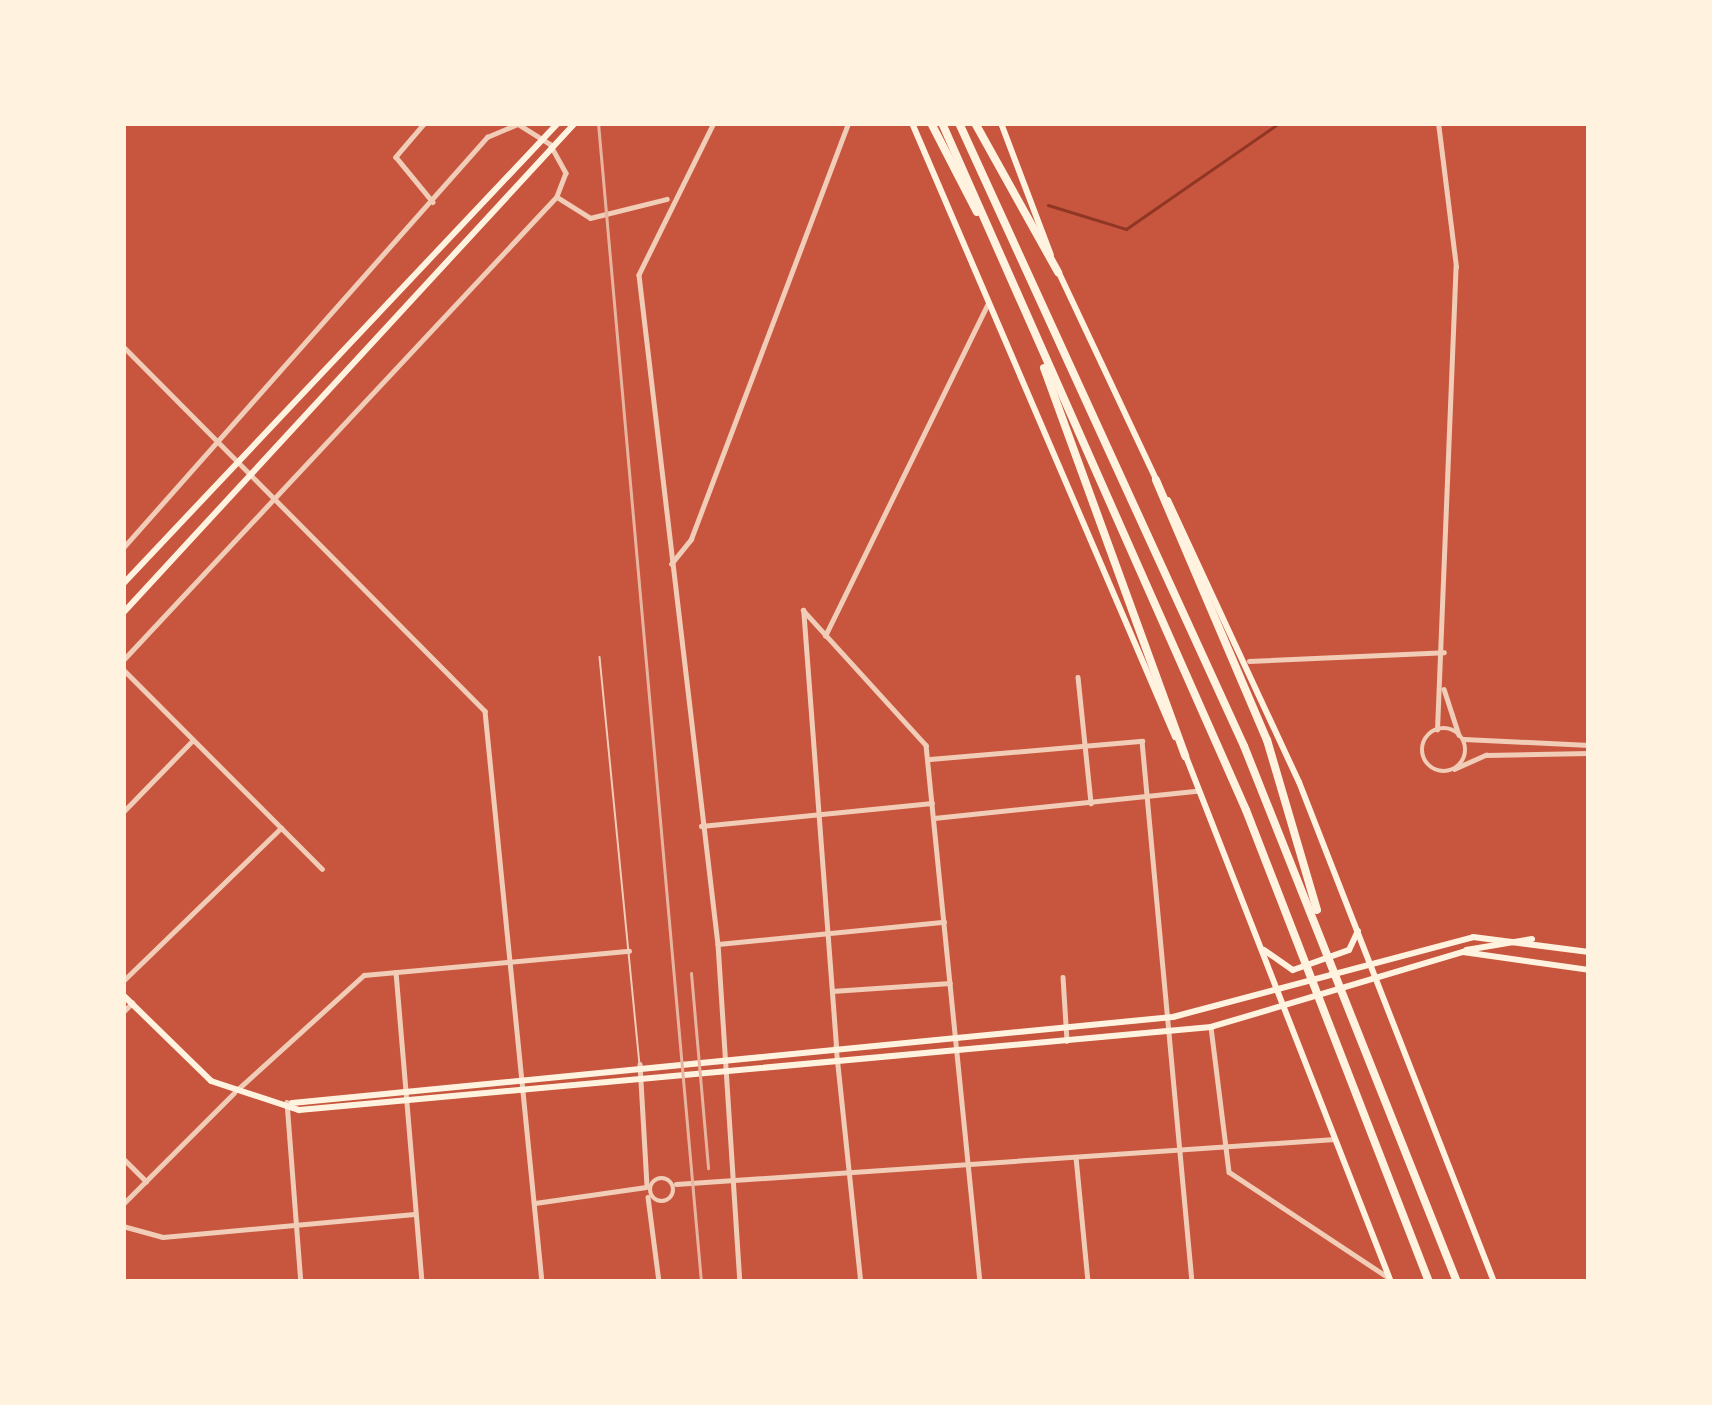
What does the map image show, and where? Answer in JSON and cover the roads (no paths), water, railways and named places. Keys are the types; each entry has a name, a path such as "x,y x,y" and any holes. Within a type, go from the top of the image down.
{"highway":[{"path":"931,123 982,218"},
{"path":"942,123 1304,954 1429,1282"},
{"path":"958,123 1327,946 1456,1282"},
{"path":"975,123 1058,272"},
{"path":"1044,360 1185,756"},
{"path":"1156,480 1267,740 1327,946"}],"main road":[{"path":"123,584 559,123"},
{"path":"123,613 575,123"},
{"path":"912,123 1200,790 1390,1280"},
{"path":"1001,123 1058,272 1156,480 1249,661 1378,971 1494,1282"},
{"path":"1261,947 1293,970 1349,950 1359,927"},
{"path":"123,994 234,1093 290,1103 523,1089 1211,1027 1378,971 1532,939"},
{"path":"290,1103 404,1086 1167,1018 1278,991 1372,958 1532,939 1589,952"},
{"path":"1463,952 1589,970"}],"street":[{"path":"425,123 396,157 433,202"},
{"path":"714,123 670,197 639,275 718,944 740,1282"},
{"path":"671,564 691,538 848,123"},
{"path":"1438,123 1456,267 1443,687 1437,730 1424,759 1454,770 1486,755 1589,753"},
{"path":"123,548 219,446 487,137 518,124 562,162 557,197 274,496 123,665 322,869"},
{"path":"557,197 590,218 670,197"},
{"path":"825,636 988,304"},
{"path":"123,346 485,711 499,790 542,1282"},
{"path":"861,1282 836,1060 802,610 920,733 930,759 980,1282"},
{"path":"1249,661 1444,652"},
{"path":"1078,677 1091,802"},
{"path":"1443,687 1461,736 1454,770"},
{"path":"1437,730 1461,736 1589,745"},
{"path":"123,812 193,740"},
{"path":"930,759 1142,741 1192,1282"},
{"path":"934,818 1200,790"},
{"path":"701,826 932,803"},
{"path":"123,981 281,828"},
{"path":"718,944 944,922"},
{"path":"123,1204 354,980 629,951"},
{"path":"396,972 422,1282"},
{"path":"1063,977 1067,1041"},
{"path":"832,991 950,983"},
{"path":"123,1012 132,1004"},
{"path":"1211,1027 1223,1150 1244,1187 1390,1280"},
{"path":"640,1064 647,1186 659,1282"},
{"path":"290,1103 301,1282"},
{"path":"535,1202 636,1192 647,1186 690,1188 1336,1139"},
{"path":"1076,1157 1088,1282"},
{"path":"123,1158 146,1181"},
{"path":"676,1184 676,1195"},
{"path":"636,1192 648,1197 676,1195 690,1188"},
{"path":"123,1226 163,1237 416,1213"}],"lane":[{"path":"600,657 640,1064"}],"waterway":[{"path":"1048,205 1126,229 1279,123"}],"railway":[{"path":"598,123 701,1282"},
{"path":"691,973 708,1168"}]}
